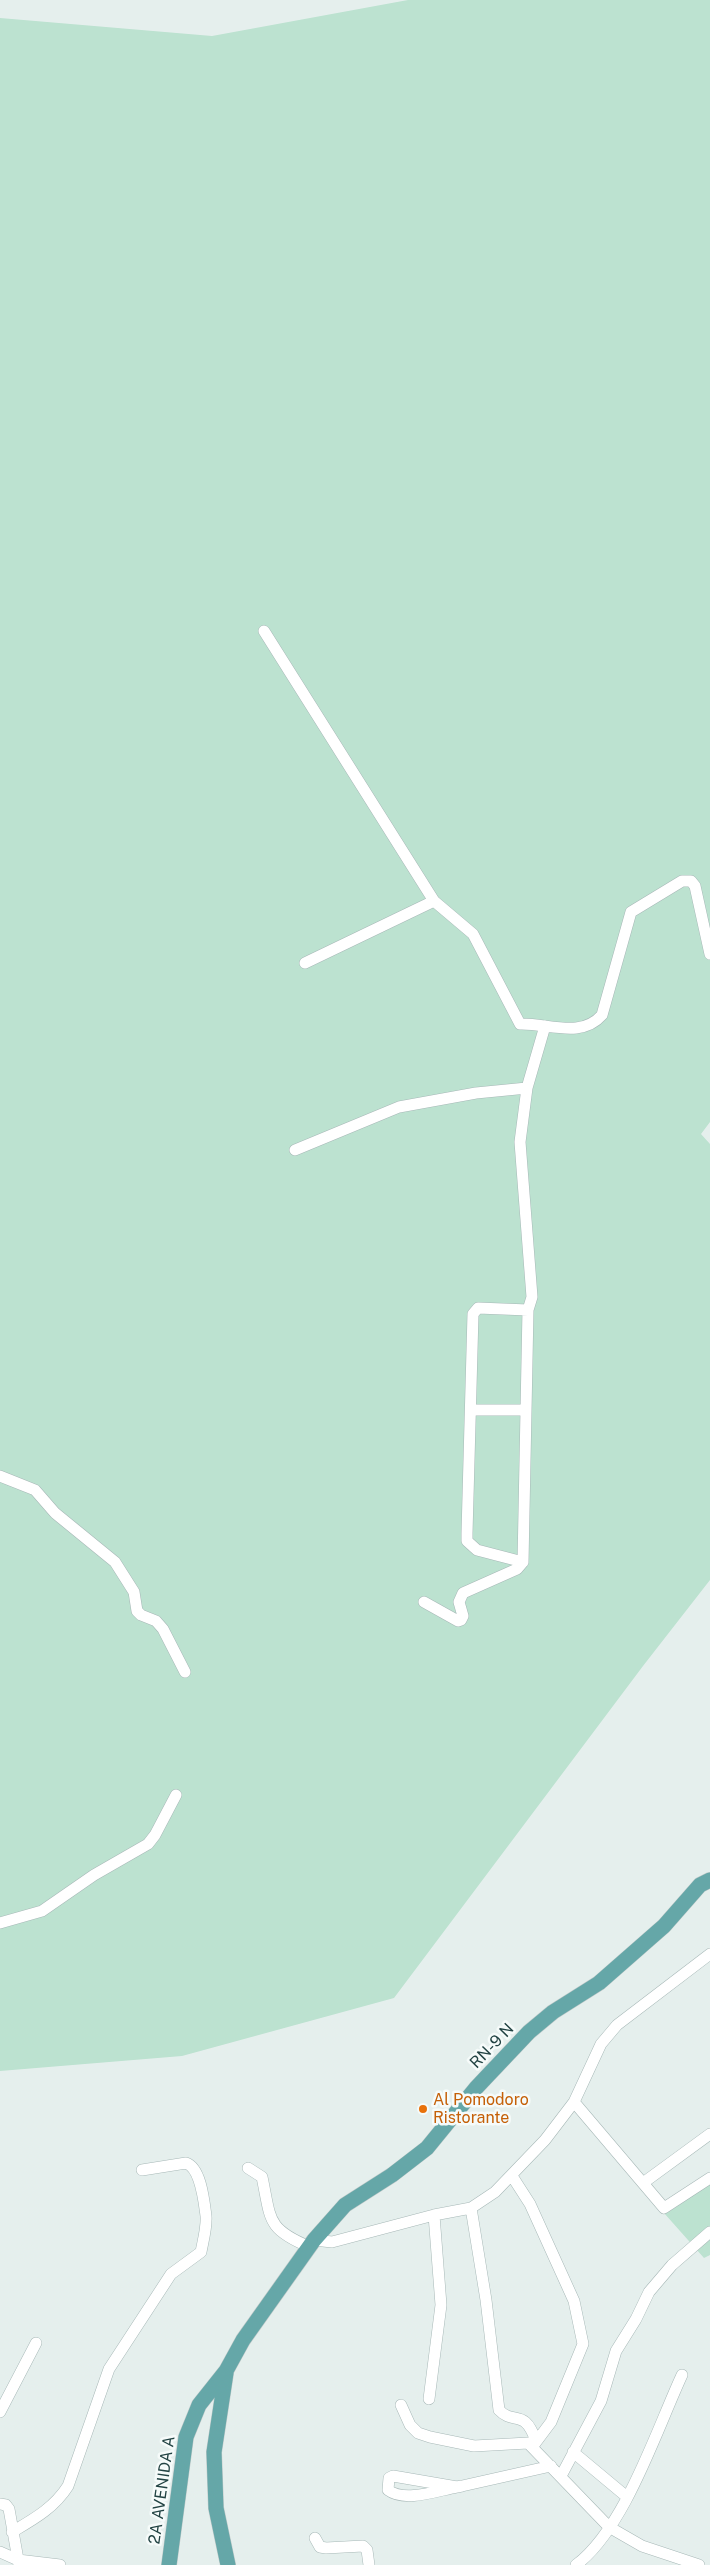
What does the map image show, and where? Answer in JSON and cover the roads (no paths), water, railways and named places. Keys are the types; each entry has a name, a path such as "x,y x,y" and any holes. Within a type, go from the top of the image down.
{"main road":[{"name":"RN-9 N","path":"226,2372 243,2340 312,2243 345,2205 392,2175 427,2148 476,2088 529,2032 553,2012 599,1983 664,1926 700,1885 710,1880"},
{"name":"2A AVENIDA A","path":"169,2565 186,2437 199,2405 226,2372"},
{"path":"226,2372 214,2452 216,2508 228,2565"}],"street":[{"path":"264,631 434,901 472,934 520,1024 580,1029 594,1025 602,1015 631,912 682,881 691,881 695,886 710,954"},
{"path":"305,963 434,901"},
{"path":"424,1602 458,1621 461,1620 463,1616 459,1602 463,1594 517,1569 523,1562 528,1310 532,1297 520,1142 527,1088 545,1026"},
{"path":"295,1150 400,1107 476,1093 527,1088"},
{"path":"523,1562 477,1550 467,1541 474,1310 478,1308 528,1310"},
{"path":"470,1410 525,1410"},
{"path":"0,1476 35,1490 55,1513 115,1562 134,1592 137,1610 141,1615 156,1621 163,1629 185,1672"},
{"path":"0,1923 42,1911 94,1875 148,1844 155,1835 176,1795"},
{"path":"248,2168 262,2177 267,2206 279,2232 312,2243 332,2242 434,2215 471,2208 495,2192 545,2140 574,2102 602,2044 617,2025 710,1954"},
{"path":"574,2102 665,2209 710,2178"},
{"path":"643,2183 710,2134"},
{"path":"12,2532 47,2511 59,2500 68,2486 109,2369 171,2274 201,2252 206,2218 196,2172 191,2165 186,2163 142,2170"},
{"path":"512,2176 530,2204 574,2300 583,2344 551,2422 534,2443"},
{"path":"471,2208 486,2300 499,2410 503,2415 524,2419 531,2429 534,2443 551,2466 609,2527 642,2546 699,2565"},
{"path":"428,2399 441,2305 434,2215"},
{"path":"561,2476 601,2401 616,2351 636,2319 649,2292 672,2265 710,2232"},
{"path":"0,2412 36,2343"},
{"path":"576,2565 585,2558 609,2527 627,2496 650,2450 682,2375"},
{"path":"401,2405 410,2425 418,2433 430,2437 474,2446 534,2443"},
{"path":"573,2452 627,2496"},
{"path":"457,2487 393,2476 389,2478 388,2490 392,2493 408,2496 457,2487 551,2466"},
{"path":"0,2504 9,2509 19,2563"},
{"path":"315,2538 320,2547 326,2548 363,2546 367,2550 369,2565"},
{"path":"0,2552 19,2563 60,2565"}],"place":[{"name":"Al Pomodoro Ristorante","path":"423,2109"}]}
